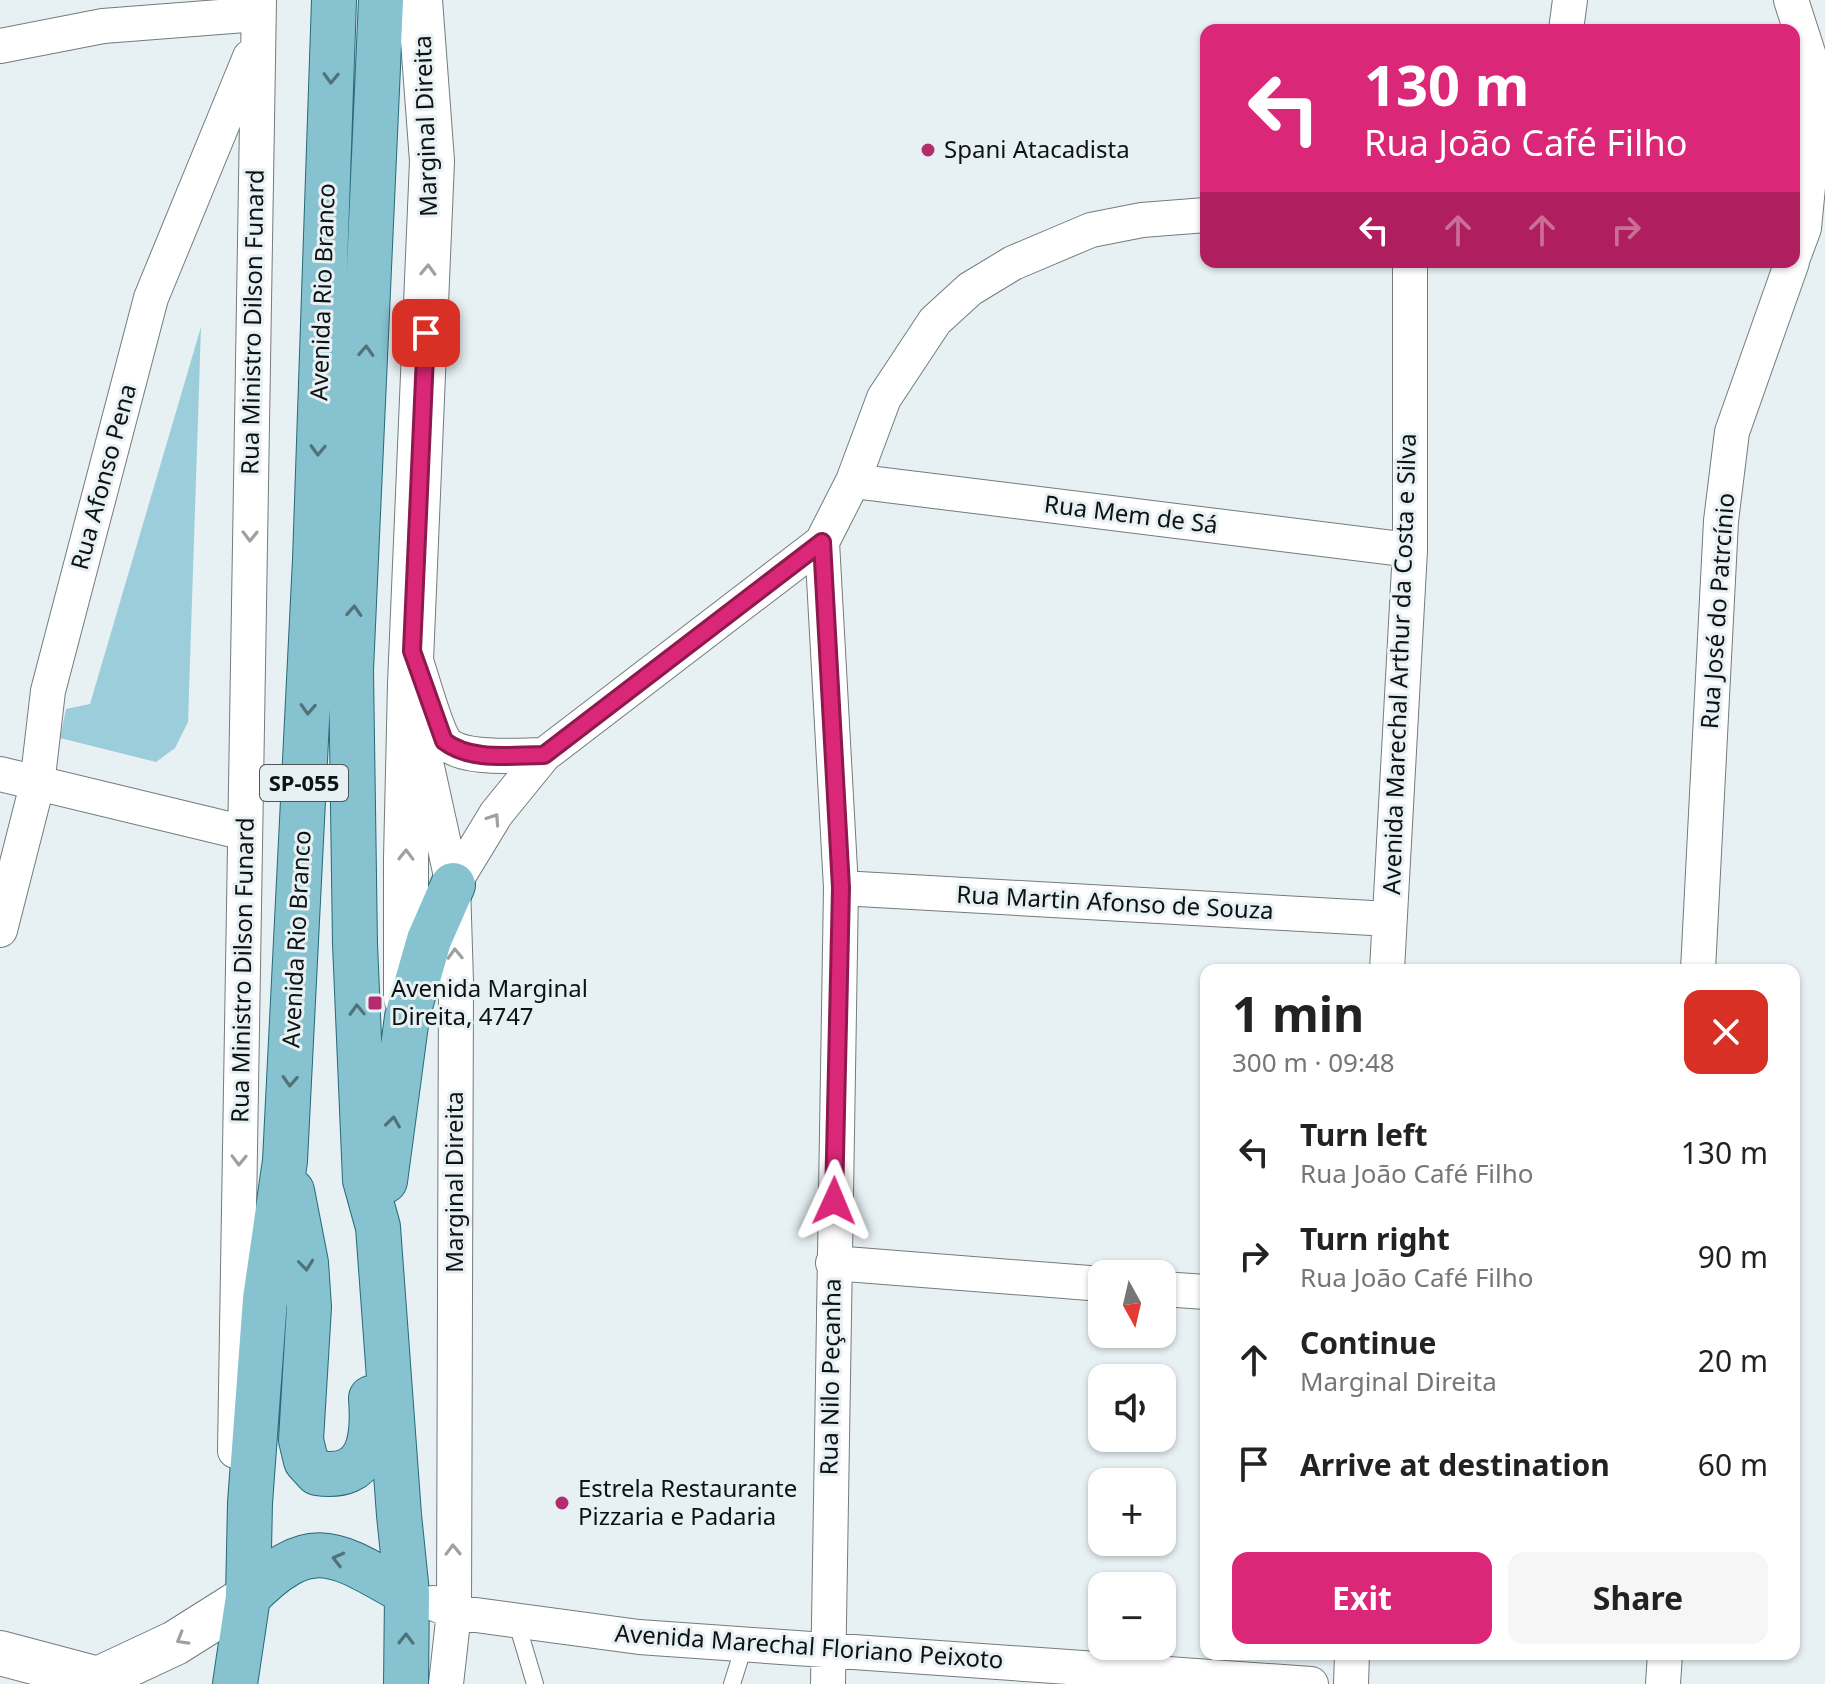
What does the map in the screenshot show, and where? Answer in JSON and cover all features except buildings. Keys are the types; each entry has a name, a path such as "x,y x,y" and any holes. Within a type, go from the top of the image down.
{"main road":[{"name":"Avenida Rio Branco","path":"235,1684 247,1581 264,1310 285,1161 315,560 322,282 334,0"},
{"name":"Avenida Rio Branco","path":"381,0 351,670 354,930 365,1180 378,1227 407,1593"},
{"path":"378,1227 407,1017 429,940 453,885"},
{"path":"285,1161 299,1216 309,1307 301,1440 306,1461 317,1473 327,1475 350,1470 361,1462 371,1441 373,1417 369,1370 365,1180"},
{"path":"247,1581 298,1558 313,1555 348,1561 407,1593"},
{"name":"SP-055","path":"406,1684 407,1593"}],"street":[{"name":"Marginal Direita","path":"407,1017 406,858 411,667 432,161 420,0"},
{"path":"1567,24 1570,0"},
{"path":"1791,0 1799,24"},
{"path":"0,46 103,26 258,18"},
{"name":"Rua Afonso Pena","path":"0,930 37,785 48,691 151,298 258,18"},
{"name":"Rua Ministro Dilson Funard","path":"247,1581 235,1501 235,1318 258,18"},
{"path":"1800,28 1810,59 1812,146 1804,228 1800,239"},
{"path":"453,885 496,814 544,755 822,542 853,481 884,398 935,321 970,289 1013,263 1091,230 1142,220 1200,215"},
{"name":"Avenida Marechal Arthur da Costa e Silva","path":"1387,964 1410,550 1410,268"},
{"name":"Rua José do Patrcínio","path":"1698,964 1721,521 1732,432 1790,268"},
{"name":"Rua Mem de Sá","path":"853,481 1410,550"},
{"name":"Rua Nilo Peçanha","path":"822,542 841,888 828,1684"},
{"name":"Marginal Direita","path":"411,667 453,885 456,982 454,1612 446,1684"},
{"path":"411,667 444,741 456,750 501,756 544,755"},
{"path":"0,774 245,833"},
{"name":"Rua Martin Afonso de Souza","path":"841,888 1389,919"},
{"path":"833,1263 1088,1283"},
{"path":"1176,1290 1200,1292"},
{"path":"0,1653 101,1681 175,1643 247,1581"},
{"name":"Avenida Marechal Floriano Peixoto","path":"407,1593 454,1612 639,1637 1219,1681 1311,1684"},
{"path":"1351,1684 1352,1660"},
{"path":"1663,1684 1665,1660"}],"lane":[{"path":"516,1619 535,1684"},
{"path":"732,1684 745,1643"}],"shaded area":[{"path":"201,327 188,722 175,748 156,762 60,738 66,709 90,704"}],"place":[{"name":"Spani Atacadista","path":"928,150"},
{"name":"Avenida Marginal Direita, 4747","path":"375,1003"},
{"name":"Estrela Restaurante Pizzaria e Padaria","path":"562,1503"}],"route":[{"path":"426,333 412,651 444,741 456,750 501,756 544,755 822,542 841,888 834,1201"}]}
